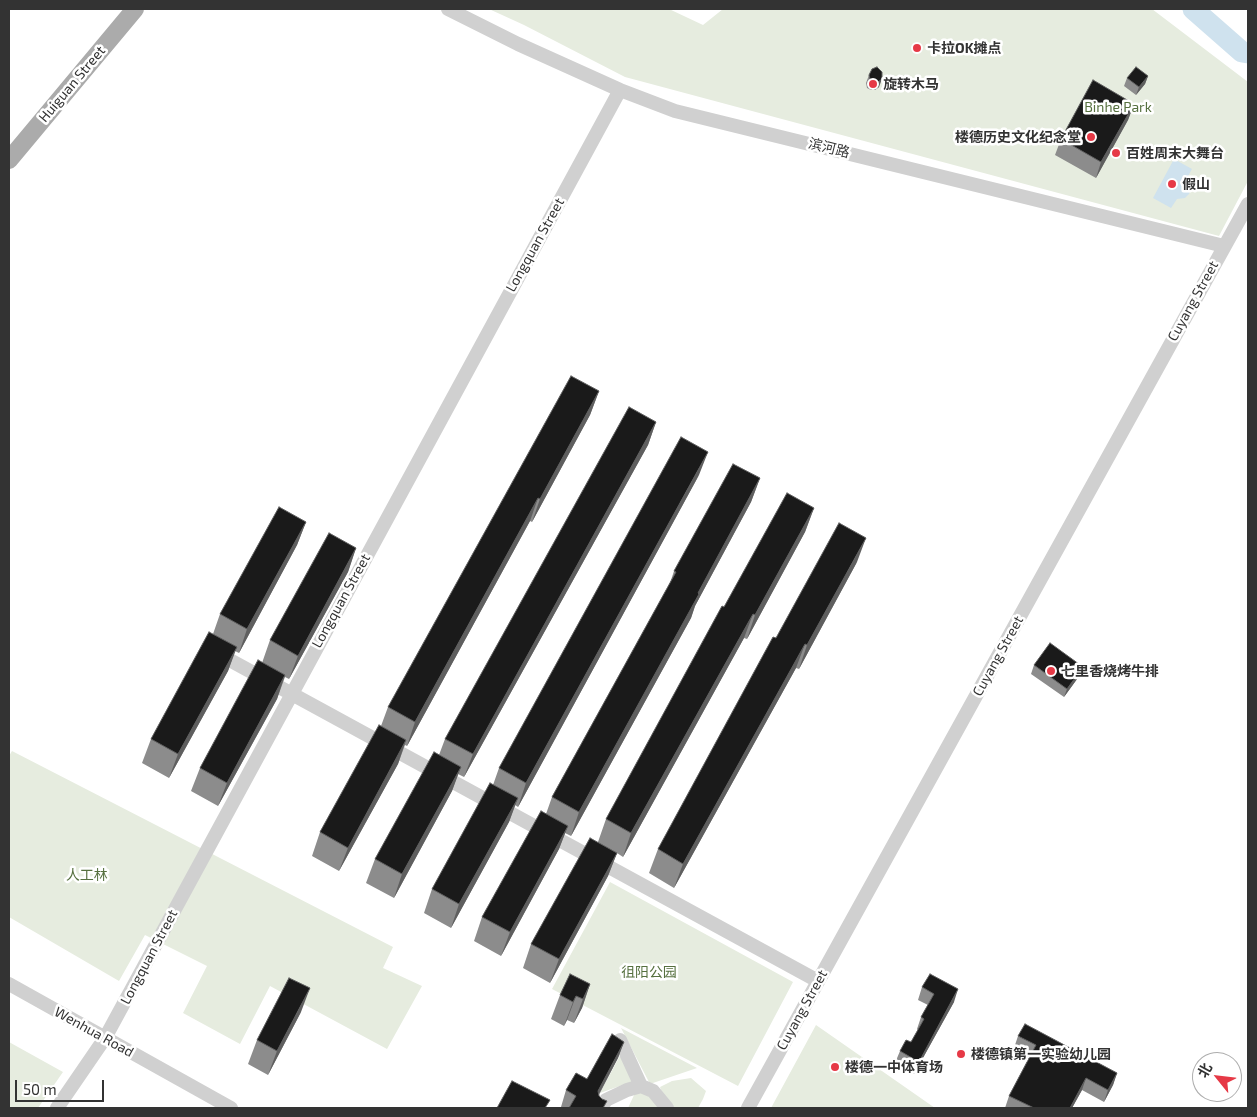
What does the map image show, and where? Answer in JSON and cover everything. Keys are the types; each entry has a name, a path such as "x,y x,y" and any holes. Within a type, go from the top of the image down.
{"main road":[{"name":"Huiguan Street","path":"9,160 135,9"}],"street":[{"name":"滨河路","path":"448,9 518,44 620,90 675,111 1224,246"},
{"name":"Longquan Street","path":"57,1108 105,1038 620,90"},
{"name":"Cuyang Street","path":"748,1108 1248,204"},
{"path":"204,645 818,981"},
{"name":"Wenhua Road","path":"9,984 231,1108"},
{"path":"620,1040 641,1086"},
{"path":"601,1108 606,1100 641,1086 653,1091 668,1108"}],"green space":[{"name":"Binhe Park","path":"489,9 669,9 703,25 723,9 1152,9 1248,82 1248,181 1219,236 625,77"},
{"name":"人工林","path":"12,751 393,947 383,968 422,986 387,1049 270,986 240,1044 183,1013 207,966 145,935 119,981 9,917 9,756"},
{"name":"徂阳公园","path":"610,882 793,982 738,1086 552,989"},
{"name":"楼德一中体育场","path":"816,1025 935,1108 771,1108"},
{"path":"621,1028 697,1068 650,1084"},
{"path":"9,1042 63,1072 38,1108 9,1108"},
{"path":"622,1052 634,1081 600,1093"},
{"path":"691,1078 706,1091 703,1099 698,1108 675,1108 660,1087 672,1081"},
{"path":"640,1092 649,1095 660,1108 628,1108 635,1093"}],"water":[{"path":"1174,159 1192,169 1187,178 1191,189 1185,198 1177,199 1171,208 1153,198"}],"building":[{"path":"877,67 882,72 882,79 874,82 870,79 869,75 872,69"},
{"path":"1136,67 1148,76 1139,87 1127,78"},
{"name":"楼德历史文化纪念堂","path":"1093,80 1134,104 1101,162 1061,139"},
{"path":"571,376 599,391 415,722 388,707"},
{"path":"629,407 656,422 473,754 445,739"},
{"path":"681,437 708,452 526,783 499,768"},
{"path":"733,464 760,478 699,594 579,812 552,797"},
{"path":"787,493 814,508 631,833 606,819 722,606 724,607"},
{"path":"279,507 306,522 247,629 220,614"},
{"path":"839,523 866,538 683,864 658,849 773,637 776,638"},
{"path":"329,533 356,548 298,656 270,640"},
{"path":"209,632 237,647 178,754 151,739"},
{"path":"1050,643 1083,667 1067,689 1034,665"},
{"path":"258,660 285,675 227,783 200,768"},
{"path":"379,725 406,740 348,848 320,832"},
{"path":"434,752 461,767 402,874 375,859"},
{"path":"490,783 518,798 459,904 432,889"},
{"path":"541,811 568,826 510,932 482,917"},
{"path":"590,838 617,853 559,959 531,944"},
{"path":"570,974 590,984 583,999 576,996 573,1002 560,995"},
{"path":"930,974 958,989 919,1062 900,1051 906,1040 911,1042 924,1019 921,1017 934,994 922,987"},
{"path":"289,978 310,988 277,1051 257,1040"},
{"path":"1025,1024 1117,1073 1108,1090 1086,1078 1070,1108 1034,1108 1009,1096 1036,1045 1018,1036"},
{"path":"612,1034 624,1042 598,1091 599,1096 607,1101 603,1108 569,1108 576,1096 566,1090 576,1073 587,1079"},
{"path":"512,1081 550,1100 545,1108 497,1108"}],"waterway":[{"path":"1193,9 1242,52 1248,53"}],"place":[{"name":"卡拉OK摊点","path":"917,48"},
{"name":"旋转木马","path":"873,84"},
{"name":"楼德历史文化纪念堂","path":"1091,137"},
{"name":"百姓周末大舞台","path":"1116,153"},
{"name":"假山","path":"1172,184"},
{"name":"七里香烧烤牛排","path":"1051,671"},
{"name":"楼德镇第一实验幼儿园","path":"961,1054"},
{"name":"楼德一中体育场","path":"835,1067"}]}
